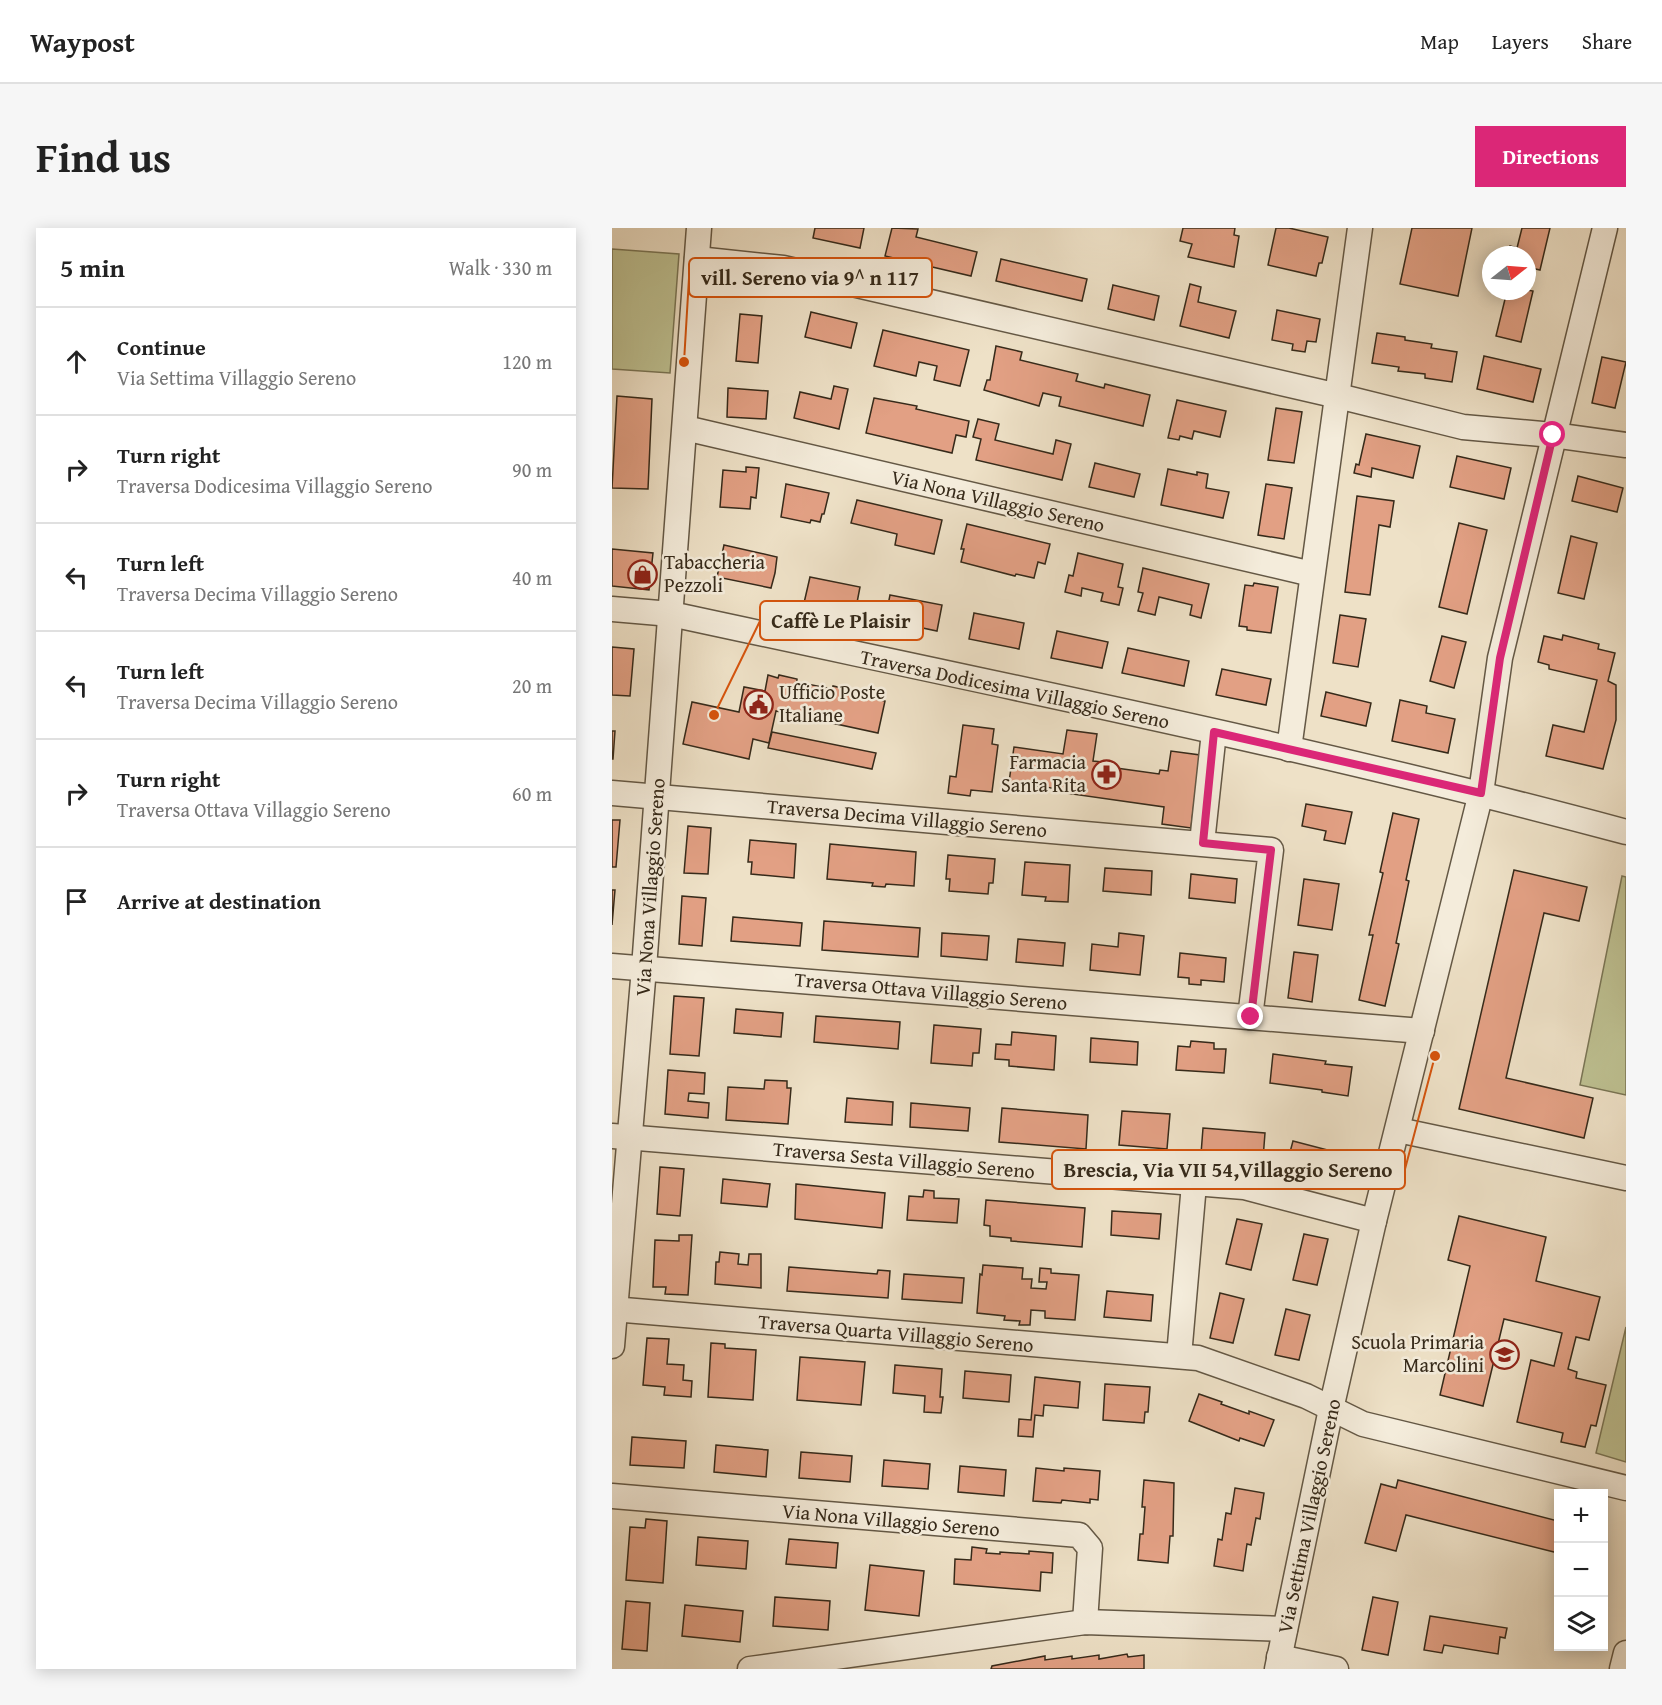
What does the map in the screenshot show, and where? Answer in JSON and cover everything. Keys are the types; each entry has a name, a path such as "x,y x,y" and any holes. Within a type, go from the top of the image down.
{"street":[{"name":"Via Nona Villaggio Sereno","path":"612,1346 620,1137 644,968 699,228"},
{"path":"1289,749 1360,228"},
{"name":"Via Settima Villaggio Sereno","path":"1336,1669 1278,1663 1331,1409 1374,1221 1481,793 1500,658 1605,228"},
{"path":"697,259 783,268 1338,396 1463,428 1553,435 1626,445"},
{"name":"Via Nona Villaggio Sereno","path":"685,428 1312,574"},
{"name":"Traversa Dodicesima Villaggio Sereno","path":"612,609 671,614 1214,732 1481,793 1626,832"},
{"path":"1203,843 1214,732"},
{"name":"Traversa Decima Villaggio Sereno","path":"612,793 1271,850 1251,1017"},
{"name":"Traversa Ottava Villaggio Sereno","path":"612,966 1422,1031"},
{"path":"1398,1130 1626,1178"},
{"name":"Traversa Sesta Villaggio Sereno","path":"620,1137 1244,1187 1374,1221"},
{"path":"1179,1356 1194,1184"},
{"name":"Traversa Quarta Villaggio Sereno","path":"614,1309 1198,1358 1306,1396 1363,1424 1626,1488"},
{"name":"Via Nona Villaggio Sereno","path":"612,1496 1079,1535 1090,1548 1085,1622"},
{"path":"750,1669 1085,1622 1285,1629"},
{"path":"1622,1669 1626,1653"}],"green space":[{"path":"612,249 679,254 670,373 612,369"},
{"path":"1622,876 1626,877 1626,1095 1580,1085"},
{"path":"1626,1327 1626,1462 1596,1453"}],"building":[{"path":"815,228 864,228 860,248 813,238"},
{"path":"892,228 918,229 916,237 977,252 971,276 885,256"},
{"path":"1183,228 1235,228 1234,235 1239,236 1234,267 1188,257 1192,244 1180,241"},
{"path":"1276,228 1289,228 1328,237 1322,263 1319,263 1316,276 1268,265"},
{"path":"1412,228 1472,228 1458,296 1400,284"},
{"path":"1522,228 1550,228 1540,270 1536,269 1536,246 1518,246"},
{"path":"1001,259 1087,279 1082,301 996,281"},
{"path":"1190,284 1201,287 1198,302 1236,311 1229,338 1180,326"},
{"path":"1113,285 1159,296 1154,320 1108,309"},
{"path":"1505,300 1531,300 1521,342 1496,336"},
{"path":"1277,310 1320,319 1316,342 1307,341 1305,352 1292,350 1293,344 1272,340"},
{"path":"811,312 857,323 851,348 805,337"},
{"path":"740,314 762,316 758,363 736,361"},
{"path":"883,330 969,350 960,386 934,380 937,366 919,362 916,376 874,366"},
{"path":"1377,333 1405,337 1405,340 1432,344 1431,348 1457,352 1452,382 1425,378 1425,374 1398,371 1399,367 1372,363"},
{"path":"996,346 1022,352 1020,360 1078,374 1076,381 1104,388 1105,384 1150,395 1143,426 1059,406 1061,397 1043,393 1039,406 984,390 987,380 990,380"},
{"path":"1484,356 1541,369 1533,402 1477,389"},
{"path":"1602,357 1626,362 1615,408 1592,403"},
{"path":"834,386 848,389 839,429 794,418 800,392 831,399"},
{"path":"728,388 768,391 766,419 727,417"},
{"path":"617,396 652,399 648,489 612,488"},
{"path":"874,398 917,406 916,409 969,421 966,437 956,435 952,453 866,433"},
{"path":"1177,400 1226,411 1220,437 1194,431 1192,439 1180,436 1179,440 1168,438"},
{"path":"1276,408 1302,412 1294,463 1268,460"},
{"path":"978,419 999,424 995,440 1053,454 1056,440 1071,444 1062,480 976,460 981,439 973,437"},
{"path":"1366,434 1420,446 1413,478 1372,468 1371,477 1354,473 1356,464 1359,465"},
{"path":"1457,456 1511,468 1504,499 1450,487"},
{"path":"1095,463 1140,474 1134,497 1089,487"},
{"path":"746,467 759,468 756,498 751,497 750,509 720,507 723,470 746,472"},
{"path":"1168,469 1197,475 1197,472 1208,474 1206,488 1229,492 1223,518 1161,505"},
{"path":"1578,476 1623,488 1617,512 1572,501"},
{"path":"786,484 829,493 820,522 811,520 810,523 781,517"},
{"path":"1266,484 1292,488 1284,539 1258,535"},
{"path":"1357,496 1394,501 1390,527 1379,525 1370,595 1345,592"},
{"path":"857,500 942,520 934,554 895,545 897,534 851,523"},
{"path":"1459,523 1487,530 1467,614 1439,607"},
{"path":"967,524 1050,544 1045,564 1038,562 1034,578 1016,574 1015,576 961,562 964,549 961,549"},
{"path":"1571,536 1597,543 1584,599 1558,593"},
{"path":"724,545 777,557 771,588 717,577"},
{"path":"612,549 653,553 649,590 612,586"},
{"path":"1078,553 1123,564 1118,587 1123,588 1119,605 1101,601 1103,593 1082,588 1081,596 1065,592 1069,575 1073,576"},
{"path":"1143,568 1209,584 1201,618 1190,615 1192,605 1159,597 1155,615 1138,611 1143,593 1138,592"},
{"path":"810,577 860,587 855,613 804,603"},
{"path":"1254,583 1278,587 1271,633 1247,630 1247,627 1239,626 1245,585 1253,586"},
{"path":"890,595 942,605 937,631 885,620"},
{"path":"974,613 1024,623 1019,649 969,639"},
{"path":"1340,615 1366,619 1358,667 1333,663"},
{"path":"1057,631 1108,642 1102,668 1051,658"},
{"path":"1563,635 1599,644 1598,649 1615,653 1608,681 1616,685 1616,720 1603,769 1546,756 1553,725 1584,732 1597,680 1549,669 1549,665 1538,662 1544,636 1562,640"},
{"path":"1442,636 1466,642 1454,688 1430,681"},
{"path":"612,647 634,649 630,696 612,695"},
{"path":"1128,648 1189,661 1184,686 1122,673"},
{"path":"1222,669 1271,679 1266,705 1216,695"},
{"path":"768,675 778,678 779,675 797,679 797,682 832,689 833,686 871,695 870,698 885,701 878,733 776,711 769,743 753,739 749,759 683,744 692,702 739,712 744,687 765,691"},
{"path":"1326,692 1371,703 1366,726 1321,716"},
{"path":"1400,700 1427,706 1426,713 1455,719 1448,753 1392,741"},
{"path":"963,725 994,729 992,744 998,745 992,792 971,790 970,796 948,793 950,776 956,777"},
{"path":"1067,730 1097,734 1093,761 1102,762 1102,766 1159,774 1160,770 1168,771 1171,751 1200,755 1191,828 1162,824 1164,807 1058,792 1059,789 1009,782 1014,747 1063,754"},
{"path":"612,731 615,731 613,759 612,759"},
{"path":"772,732 876,753 872,769 768,748"},
{"path":"1306,804 1352,812 1345,844 1324,840 1326,831 1302,826"},
{"path":"1393,813 1419,819 1406,880 1409,881 1396,943 1399,944 1385,1006 1359,1000 1373,935 1369,935 1383,873 1380,872"},
{"path":"612,820 620,820 616,867 612,867"},
{"path":"688,826 711,828 708,874 684,873"},
{"path":"750,840 796,844 794,878 751,874 752,862 748,862"},
{"path":"830,844 916,852 914,886 886,884 885,887 872,886 873,883 827,879"},
{"path":"948,855 995,859 993,883 989,883 988,894 949,891 950,879 946,879"},
{"path":"1025,862 1070,865 1068,902 1045,901 1046,897 1022,895"},
{"path":"1105,868 1152,871 1151,895 1103,891"},
{"path":"1514,870 1587,887 1579,921 1544,913 1506,1078 1593,1098 1584,1138 1459,1109"},
{"path":"1191,874 1237,879 1235,903 1189,898"},
{"path":"1304,879 1339,884 1332,930 1298,925"},
{"path":"612,890 615,890 612,925"},
{"path":"682,896 706,898 702,946 679,944"},
{"path":"733,917 802,923 800,946 731,941"},
{"path":"824,921 920,928 918,957 822,950"},
{"path":"942,933 989,936 987,960 941,956"},
{"path":"1119,933 1144,936 1140,975 1090,970 1092,944 1118,947"},
{"path":"1018,939 1065,943 1063,966 1016,962"},
{"path":"1294,952 1318,955 1312,1002 1288,998"},
{"path":"1180,953 1226,958 1224,982 1201,980 1201,985 1189,984 1189,978 1178,977"},
{"path":"674,996 704,998 699,1056 670,1054"},
{"path":"736,1009 783,1013 781,1037 734,1033"},
{"path":"816,1016 900,1022 898,1049 814,1042"},
{"path":"934,1025 981,1029 979,1053 973,1053 972,1066 931,1063"},
{"path":"1012,1032 1056,1036 1054,1070 1009,1066 1009,1060 995,1059 996,1044 1011,1045"},
{"path":"1091,1038 1138,1042 1137,1065 1090,1062"},
{"path":"1191,1041 1214,1043 1214,1049 1226,1049 1224,1073 1176,1070 1178,1046 1190,1047"},
{"path":"1273,1054 1352,1067 1348,1096 1270,1083"},
{"path":"668,1070 705,1073 704,1094 689,1093 688,1101 709,1103 708,1118 665,1114"},
{"path":"765,1080 787,1081 787,1088 791,1088 788,1124 726,1120 728,1087 764,1089"},
{"path":"847,1098 893,1102 892,1125 845,1122"},
{"path":"911,1103 970,1108 968,1131 910,1127"},
{"path":"1002,1108 1088,1115 1086,1149 999,1142"},
{"path":"1122,1111 1170,1114 1167,1149 1119,1145"},
{"path":"1203,1128 1265,1133 1263,1159 1201,1154"},
{"path":"1293,1141 1343,1154 1337,1180 1286,1167"},
{"path":"660,1167 684,1169 680,1216 657,1214"},
{"path":"723,1179 770,1184 767,1207 721,1203"},
{"path":"796,1184 885,1193 882,1228 795,1219"},
{"path":"924,1190 934,1191 934,1198 959,1199 957,1223 907,1220 909,1196 923,1197"},
{"path":"986,1200 1085,1208 1082,1247 1011,1241 1011,1238 990,1236 990,1226 984,1225"},
{"path":"1112,1211 1161,1214 1159,1239 1111,1235"},
{"path":"1459,1216 1546,1237 1536,1281 1600,1297 1589,1340 1576,1337 1568,1369 1577,1372 1576,1378 1606,1385 1596,1426 1591,1425 1585,1447 1561,1442 1563,1433 1517,1422 1531,1360 1554,1366 1562,1333 1504,1319 1483,1406 1440,1395 1470,1266 1448,1260"},
{"path":"1237,1219 1262,1224 1251,1270 1226,1264"},
{"path":"1304,1234 1328,1239 1317,1285 1293,1280"},
{"path":"679,1235 692,1235 688,1295 665,1294 666,1287 653,1287 655,1240 679,1241"},
{"path":"720,1252 739,1254 738,1264 748,1265 749,1254 761,1254 761,1288 715,1284 716,1262 719,1262"},
{"path":"983,1265 1023,1268 1022,1279 1032,1279 1031,1288 1046,1289 1047,1282 1039,1282 1040,1268 1051,1269 1051,1273 1079,1275 1075,1320 1045,1318 1045,1311 1031,1310 1030,1325 1019,1325 1020,1321 1004,1320 1005,1316 977,1313 980,1274 982,1275"},
{"path":"789,1267 877,1274 878,1270 890,1271 888,1298 787,1291"},
{"path":"904,1274 964,1278 962,1303 902,1299"},
{"path":"1107,1291 1153,1295 1151,1321 1104,1317"},
{"path":"1220,1293 1244,1299 1233,1343 1210,1338"},
{"path":"1286,1309 1310,1315 1299,1360 1275,1355"},
{"path":"647,1338 669,1339 667,1364 684,1365 683,1380 692,1381 691,1397 664,1395 665,1387 643,1385"},
{"path":"711,1343 725,1344 725,1348 756,1350 753,1400 708,1397"},
{"path":"800,1357 865,1362 861,1405 797,1400"},
{"path":"895,1365 942,1369 941,1413 924,1412 925,1396 893,1393"},
{"path":"965,1371 1011,1375 1009,1402 963,1398"},
{"path":"1035,1377 1080,1382 1078,1408 1044,1405 1043,1416 1035,1415 1033,1437 1018,1436 1019,1419 1031,1420"},
{"path":"1105,1384 1150,1387 1148,1412 1145,1412 1144,1423 1103,1420"},
{"path":"1199,1394 1249,1414 1249,1411 1274,1420 1264,1446 1240,1438 1239,1441 1189,1421"},
{"path":"632,1437 686,1441 684,1468 630,1465"},
{"path":"716,1445 768,1450 766,1477 714,1472"},
{"path":"801,1452 852,1456 850,1482 799,1478"},
{"path":"884,1460 930,1464 928,1489 882,1486"},
{"path":"960,1466 1006,1470 1004,1496 958,1492"},
{"path":"1036,1468 1100,1471 1098,1500 1090,1499 1090,1503 1062,1500 1061,1503 1033,1501"},
{"path":"1144,1480 1174,1483 1173,1536 1170,1536 1168,1563 1138,1560 1140,1534 1143,1534"},
{"path":"1398,1480 1554,1520 1554,1552 1406,1515 1396,1551 1365,1543 1381,1484 1396,1488"},
{"path":"1235,1488 1264,1493 1260,1519 1256,1518 1251,1545 1247,1544 1243,1571 1214,1566 1218,1539 1222,1540 1226,1513 1231,1514"},
{"path":"646,1519 667,1521 663,1583 626,1580 630,1527 645,1528"},
{"path":"698,1537 748,1541 746,1569 696,1565"},
{"path":"789,1539 838,1543 836,1568 786,1564"},
{"path":"972,1547 987,1549 986,1553 1029,1554 1029,1551 1053,1553 1052,1573 1041,1572 1040,1591 954,1584 955,1559 971,1560"},
{"path":"870,1565 924,1571 919,1616 865,1610"},
{"path":"775,1597 830,1601 828,1630 773,1626"},
{"path":"1373,1597 1398,1602 1388,1655 1362,1650"},
{"path":"626,1601 650,1603 647,1651 622,1649"},
{"path":"685,1605 743,1611 740,1642 682,1636"},
{"path":"1430,1616 1507,1628 1505,1638 1500,1637 1498,1654 1444,1645 1442,1653 1424,1650"},
{"path":"1127,1654 1128,1657 1144,1655 1144,1669 991,1669 992,1666 1045,1656 1045,1660 1099,1655 1099,1659"}],"place":[{"name":"vill. Sereno via 9^ n 117","path":"684,362"},
{"name":"Tabaccheria Pezzoli","path":"643,574"},
{"name":"Ufficio Poste Italiane","path":"758,704"},
{"name":"Caffè Le Plaisir","path":"714,715"},
{"name":"Farmacia Santa Rita","path":"1107,774"},
{"name":"Brescia, Via VII 54,Villaggio Sereno","path":"1435,1056"},
{"name":"Scuola Primaria Marcolini","path":"1505,1354"}],"route":[{"path":"1251,1017 1271,850 1203,843 1205,802 1214,732 1481,793 1500,658 1553,435"}]}
